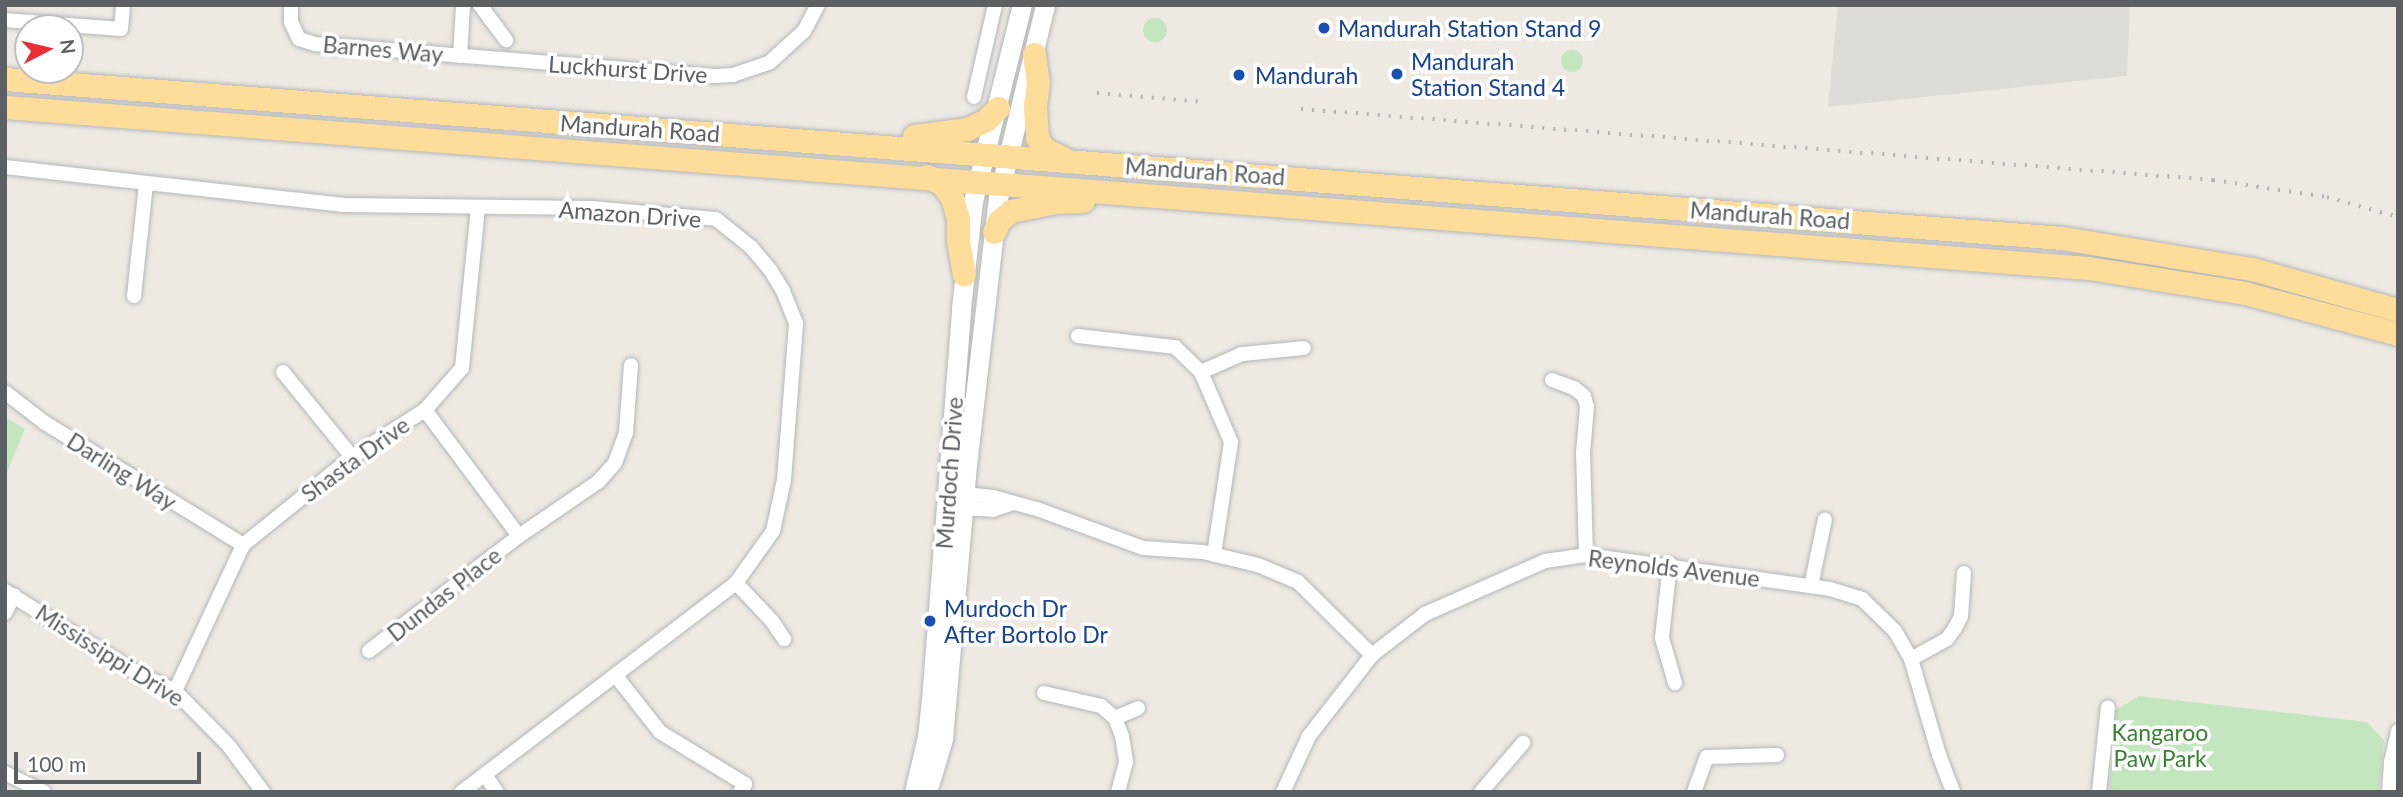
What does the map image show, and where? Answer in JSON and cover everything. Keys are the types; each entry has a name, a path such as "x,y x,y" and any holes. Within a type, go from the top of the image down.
{"highway":[{"path":"1034,54 1038,82 1035,107 1037,137 1050,154 1074,160"},
{"name":"Mandurah Road","path":"5,79 2062,238 2252,269 2398,310"},
{"name":"Mandurah Road","path":"5,107 1159,194 2088,268 2245,293 2398,334"},
{"path":"814,141 880,134 925,136 955,132 979,125 998,108"},
{"path":"926,176 942,184 953,198 964,274"},
{"path":"994,232 1004,215 1018,209 1055,202 1104,202 1159,194"}],"main road":[{"name":"Murdoch Drive","path":"927,792 943,739 956,500 964,274 977,180 998,108 1022,5"},
{"name":"Murdoch Drive","path":"914,792 927,737 956,500 1002,182 1045,5"}],"street":[{"path":"5,20 121,29 123,5"},
{"name":"Barnes Way","path":"291,5 291,22 299,39 315,44 460,56"},
{"path":"460,56 463,5"},
{"path":"480,5 506,40"},
{"name":"Luckhurst Drive","path":"460,56 733,75 770,62 782,54 804,31 818,5"},
{"path":"974,97 995,5"},
{"name":"Amazon Drive","path":"5,167 342,205 591,208 716,219 751,247 771,271 783,291 796,324 784,480 774,531 736,583 462,792"},
{"path":"134,296 146,184"},
{"name":"Shasta Drive","path":"175,691 243,545 352,457 425,410 462,368 478,208"},
{"path":"1078,336 1175,347 1201,372 1231,442 1214,555"},
{"path":"1201,372 1242,354 1304,348"},
{"name":"Dundas Place","path":"369,651 519,536 598,482 615,463 626,433 631,365"},
{"path":"283,372 352,457"},
{"path":"1552,380 1574,388 1584,396 1587,407 1583,453 1586,555"},
{"name":"Darling Way","path":"5,391 45,423 243,545"},
{"name":"Dundas Place","path":"425,410 519,536"},
{"path":"956,500 993,497 1010,504 1052,513 1143,548 1214,555 1258,565 1298,582 1372,656"},
{"path":"1811,586 1825,519"},
{"name":"Reynolds Avenue","path":"1283,792 1309,736 1372,656 1425,614 1545,561 1586,555 1670,564 1811,586 1862,599 1895,631 1911,659 1939,755 1953,792"},
{"path":"1670,564 1662,638 1675,683"},
{"path":"1911,659 1947,639 1955,628 1961,616 1964,573"},
{"path":"736,583 772,621 784,639"},
{"path":"5,613 10,593"},
{"name":"Mississippi Drive","path":"10,593 139,674 175,691 229,746 263,792"},
{"path":"617,676 660,732 745,784 740,792"},
{"path":"1044,693 1101,706 1115,718 1122,736 1126,762 1118,792"},
{"path":"2099,792 2108,707"},
{"path":"1115,718 1138,708"},
{"path":"2389,792 2391,762 2398,732"},
{"path":"1481,792 1523,743"},
{"path":"1694,792 1707,757 1777,755"},
{"path":"5,773 44,792"},
{"path":"485,775 497,792"}],"shaded area":[{"path":"1838,5 2130,5 2127,76 1828,107"}],"green space":[{"path":"1155,18 1163,22 1167,30 1163,38 1155,42 1147,38 1143,30 1147,22"},
{"path":"1568,50 1576,50 1583,57 1583,65 1576,72 1568,72 1561,65 1561,57"},
{"path":"5,417 25,429 5,477"},
{"name":"Kangaroo Paw Park","path":"2139,696 2367,722 2384,740 2379,792 2109,792 2116,710"}],"railway":[{"path":"1097,93 1205,102"},
{"path":"1301,109 2213,180 2327,197 2398,217"}],"place":[{"name":"Mandurah Station Stand 9","path":"1324,28"},
{"name":"Mandurah Station Stand 4","path":"1397,74"},
{"name":"Mandurah","path":"1239,75"},
{"name":"Murdoch Dr After Bortolo Dr","path":"930,621"}]}
